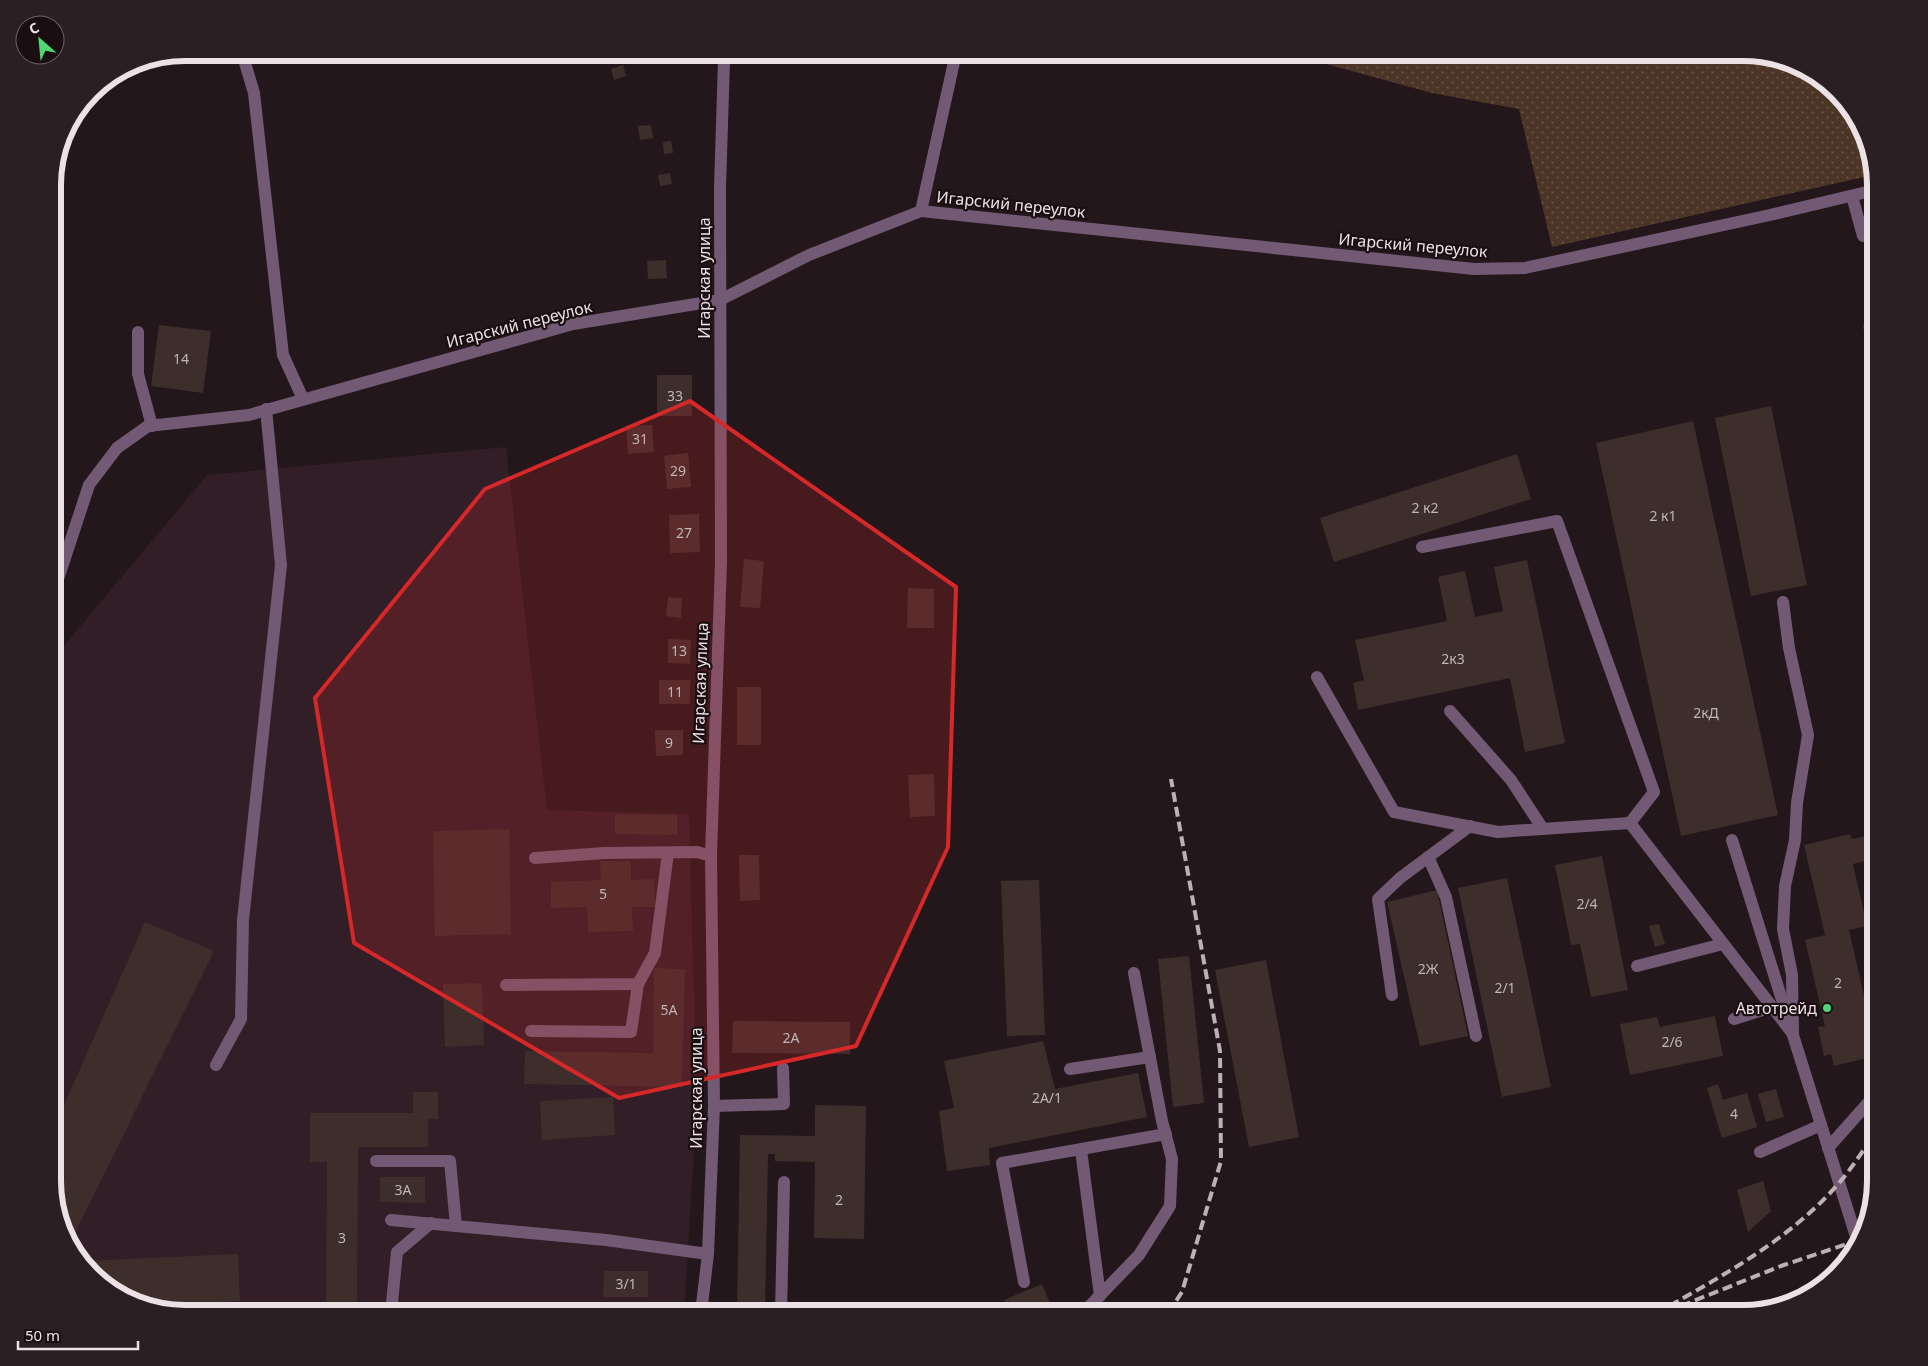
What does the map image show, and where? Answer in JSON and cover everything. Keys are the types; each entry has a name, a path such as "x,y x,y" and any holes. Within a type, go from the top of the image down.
{"street":[{"path":"245,62 254,93 283,355 303,399"},
{"name":"Игарская улица","path":"702,1305 708,1254 714,1106 711,856 721,562 720,187 725,62"},
{"path":"921,211 954,62"},
{"name":"Игарский переулок","path":"62,567 89,485 118,448 148,426 249,415 573,324 720,300 809,254 921,211 1474,269 1525,268 1867,192"},
{"path":"1852,196 1863,236 1867,235"},
{"path":"138,332 138,374 152,426"},
{"path":"216,1065 241,1019 243,920 281,565 266,409"},
{"path":"1317,677 1394,812 1498,832 1630,823 1654,792 1558,521 1422,547"},
{"path":"1783,602 1789,648 1808,735 1797,803 1795,840 1785,886 1783,929 1792,975 1792,1034"},
{"path":"1450,711 1511,780 1543,829"},
{"path":"1630,823 1792,1034"},
{"path":"1392,994 1378,899 1400,878 1470,826"},
{"path":"1732,840 1855,1233"},
{"path":"535,858 604,853 697,852 711,856"},
{"path":"531,1031 631,1032 638,984 655,953 668,853"},
{"path":"1428,858 1446,897 1476,1036"},
{"path":"1637,966 1723,944"},
{"path":"1092,1305 1139,1256 1170,1206 1172,1159 1134,973"},
{"path":"506,986 638,984"},
{"path":"1734,1020 1772,1007"},
{"path":"1070,1069 1150,1057"},
{"path":"714,1106 784,1104 783,1068"},
{"path":"1828,1148 1867,1105"},
{"path":"1760,1152 1821,1125"},
{"path":"1024,1282 1002,1163 1166,1134"},
{"path":"1081,1150 1100,1296"},
{"path":"376,1161 450,1161 456,1226"},
{"path":"781,1305 784,1182"},
{"path":"392,1220 606,1240 708,1254"},
{"path":"392,1305 396,1252 430,1223"}],"highlighted area":[{"path":"690,401 956,587 948,847 856,1046 619,1098 354,943 315,698 485,489"}],"shaded area":[{"path":"1316,61 1759,62 1782,68 1805,78 1830,98 1841,110 1854,131 1863,153 1866,176 1552,247 1519,109 1432,93"},
{"path":"506,447 547,810 689,814 697,1102 684,1305 169,1304 153,1301 123,1288 92,1262 78,1243 65,1213 62,1189 62,648 207,475"}],"building":[{"path":"623,65 626,76 614,80 611,69"},
{"path":"651,125 653,138 640,140 638,126"},
{"path":"671,141 673,153 664,154 663,142"},
{"path":"670,173 672,184 660,186 658,175"},
{"path":"666,260 667,278 648,279 647,261"},
{"path":"159,325 211,331 203,393 151,386"},
{"path":"1863,325 1867,325 1867,353"},
{"path":"657,375 692,375 692,416 657,416"},
{"path":"1771,406 1807,585 1751,596 1715,418"},
{"path":"1693,421 1778,815 1681,836 1596,443"},
{"path":"652,425 654,452 628,454 626,426"},
{"path":"688,453 691,487 667,489 664,456"},
{"path":"1517,454 1531,499 1334,562 1320,518"},
{"path":"699,514 700,552 670,553 669,515"},
{"path":"744,559 764,561 760,608 740,607"},
{"path":"1527,560 1565,743 1525,752 1510,678 1358,710 1353,683 1364,680 1355,640 1447,621 1438,577 1465,571 1475,617 1503,611 1494,567"},
{"path":"908,588 934,589 934,628 907,628"},
{"path":"668,597 682,598 681,618 666,616"},
{"path":"668,639 691,640 690,664 668,663"},
{"path":"659,680 690,680 690,704 659,704"},
{"path":"737,687 761,687 761,745 737,745"},
{"path":"655,730 683,730 683,755 656,756"},
{"path":"934,774 935,816 910,817 908,775"},
{"path":"615,814 677,815 677,835 615,834"},
{"path":"509,829 511,934 435,936 433,831"},
{"path":"1850,834 1852,839 1867,836 1867,860 1853,864 1867,926 1849,930 1867,1009 1867,1058 1834,1066 1831,1054 1824,1056 1818,1027 1825,1026 1805,940 1825,935 1804,845"},
{"path":"739,855 759,855 760,900 740,901"},
{"path":"1602,856 1628,990 1591,997 1580,944 1571,945 1555,865"},
{"path":"600,861 631,861 631,880 654,879 655,907 632,907 633,931 588,932 587,907 551,908 551,882 601,880"},
{"path":"1507,878 1551,1087 1502,1097 1458,888"},
{"path":"1039,880 1045,1035 1007,1036 1001,881"},
{"path":"1437,890 1468,1036 1420,1046 1387,902"},
{"path":"145,922 214,951 75,1233 65,1213 62,1189 62,1110"},
{"path":"1659,924 1665,944 1655,947 1649,926"},
{"path":"1189,956 1204,1103 1173,1107 1158,959"},
{"path":"1266,960 1299,1137 1249,1147 1215,970"},
{"path":"654,968 685,969 682,1087 524,1084 525,1051 653,1053"},
{"path":"482,983 484,1045 445,1047 443,984"},
{"path":"1715,1016 1723,1056 1630,1075 1620,1024 1657,1017 1660,1027"},
{"path":"733,1021 850,1022 850,1054 732,1053"},
{"path":"1043,1041 1055,1089 1138,1073 1147,1117 989,1148 990,1165 947,1171 939,1111 954,1108 944,1061"},
{"path":"1718,1084 1723,1100 1747,1093 1757,1127 1722,1138 1707,1088"},
{"path":"1776,1089 1784,1117 1766,1122 1758,1094"},
{"path":"413,1092 438,1092 438,1119 428,1119 428,1147 358,1147 357,1305 326,1305 327,1162 310,1162 310,1113 413,1113"},
{"path":"613,1097 615,1135 542,1140 540,1101"},
{"path":"815,1105 866,1106 864,1239 814,1238 815,1162 775,1161 775,1154 768,1154 765,1305 737,1305 740,1135 815,1136"},
{"path":"380,1177 425,1177 425,1203 380,1202"},
{"path":"1763,1181 1771,1211 1748,1232 1737,1190"},
{"path":"238,1254 240,1301 174,1304 153,1301 123,1288 104,1274 91,1261"},
{"path":"604,1271 648,1271 648,1297 603,1297"},
{"path":"1042,1284 1051,1305 1006,1305 1004,1300"}],"railway":[{"path":"1171,779 1220,1051 1221,1161 1182,1292 1173,1305"},
{"path":"1671,1305 1753,1256 1799,1222 1839,1183 1867,1145"},
{"path":"1684,1305 1781,1266 1850,1243"}],"place":[{"name":"Автотрейд","path":"1827,1008"}]}
